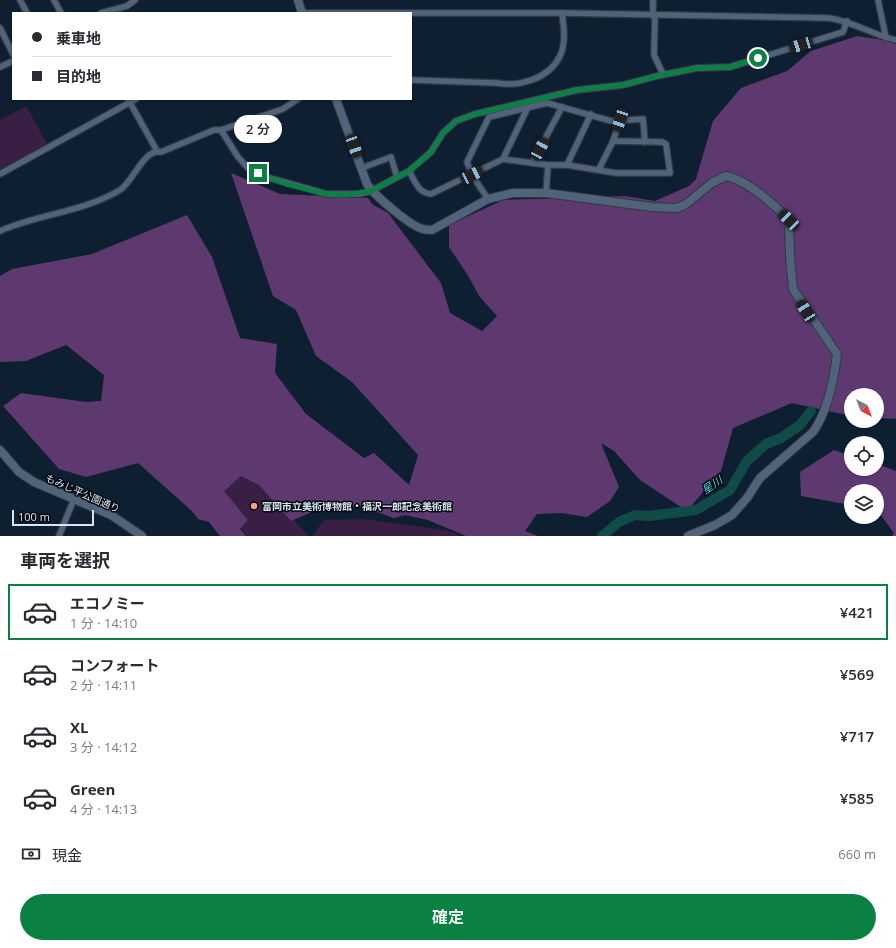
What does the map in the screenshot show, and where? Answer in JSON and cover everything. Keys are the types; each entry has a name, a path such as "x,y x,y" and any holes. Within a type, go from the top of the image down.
{"street":[{"path":"20,0 26,12"},
{"path":"54,0 60,12"},
{"path":"105,12 127,6 135,0"},
{"path":"298,0 302,12"},
{"path":"653,0 654,55 663,74"},
{"path":"878,0 886,38"},
{"path":"412,13 562,13 654,16 828,18 847,21 886,38 896,40"},
{"path":"412,80 497,83 508,85 528,82 551,66 560,55 564,28 562,13"},
{"path":"220,130 238,157 249,169 266,177 327,194 345,195 371,191 409,171 431,152 443,133 456,121 475,114 577,90 622,85 663,74 697,68 730,67 843,32 847,21"},
{"path":"0,28 12,52"},
{"path":"0,67 12,61"},
{"path":"0,174 129,100 157,151"},
{"path":"0,231 93,203 121,189 150,154 157,151 161,152 214,130 220,130 283,109 296,100"},
{"path":"336,100 371,191 396,212 422,229 432,230 488,199 513,194 546,194 652,207 677,208 686,204 713,182 726,176 744,184 768,200 789,220 793,289 837,354 827,403 813,432 760,478 747,498 732,515 715,525 688,536"},
{"path":"488,199 472,175 467,162 489,117 547,103 591,114 610,121 643,119 644,142"},
{"path":"532,163 562,106"},
{"path":"503,159 528,107"},
{"path":"567,165 591,114"},
{"path":"599,169 613,141 620,120"},
{"path":"409,171 419,190 424,194 431,194 503,159 548,165 567,165 599,169 616,173 670,172 666,144 662,142 613,141"},
{"path":"362,168 391,157 397,177"},
{"path":"546,194 548,165"},
{"name":"もみじ平公園通り","path":"0,450 19,472 34,482 111,515 142,536"},
{"path":"59,536 74,499"}],"shaded area":[{"path":"857,36 896,42 896,419 884,418 884,388 844,388 844,414 792,403 733,428 721,471 687,511 640,480 614,451 601,443 619,487 610,501 587,517 562,513 537,514 525,531 538,536 466,536 428,520 405,515 394,518 360,506 319,509 291,521 259,485 241,476 224,491 248,520 240,529 246,536 220,536 209,522 198,519 193,512 138,463 86,477 59,469 3,406 21,393 86,402 101,401 104,375 66,345 26,361 0,362 0,276 12,269 92,254 187,215 212,257 240,338 277,344 275,373 306,414 364,458 374,453 409,485 418,455 352,382 316,356 296,310 273,296 231,173 280,194 368,198 372,204 388,213 441,283 450,313 482,331 497,316 479,296 469,277 449,247 449,225 503,200 625,196 655,201 689,186 696,179 713,121 741,88 787,71 811,51"},
{"path":"26,106 49,147 0,174 0,120"},
{"path":"834,450 844,454 844,476 884,476 884,467 896,471 896,536 892,536 894,533 884,519 884,484 844,484 844,504 801,496 800,472"},
{"path":"237,472 257,477 308,536 247,536 211,495"},
{"path":"363,519 445,530 458,534 458,536 312,536 324,520"}],"waterway":[{"name":"星川","path":"602,536 619,522 635,515 649,516 696,510 730,490 747,461 766,444 781,438 800,425 811,411"}],"place":[{"name":"富岡市立美術博物館・福沢一郎記念美術館","path":"254,506"}],"route":[{"path":"258,173 286,184 327,194 359,194 371,191 409,171 431,152 443,133 456,121 475,114 577,90 622,85 697,68 730,67 758,58"}]}
